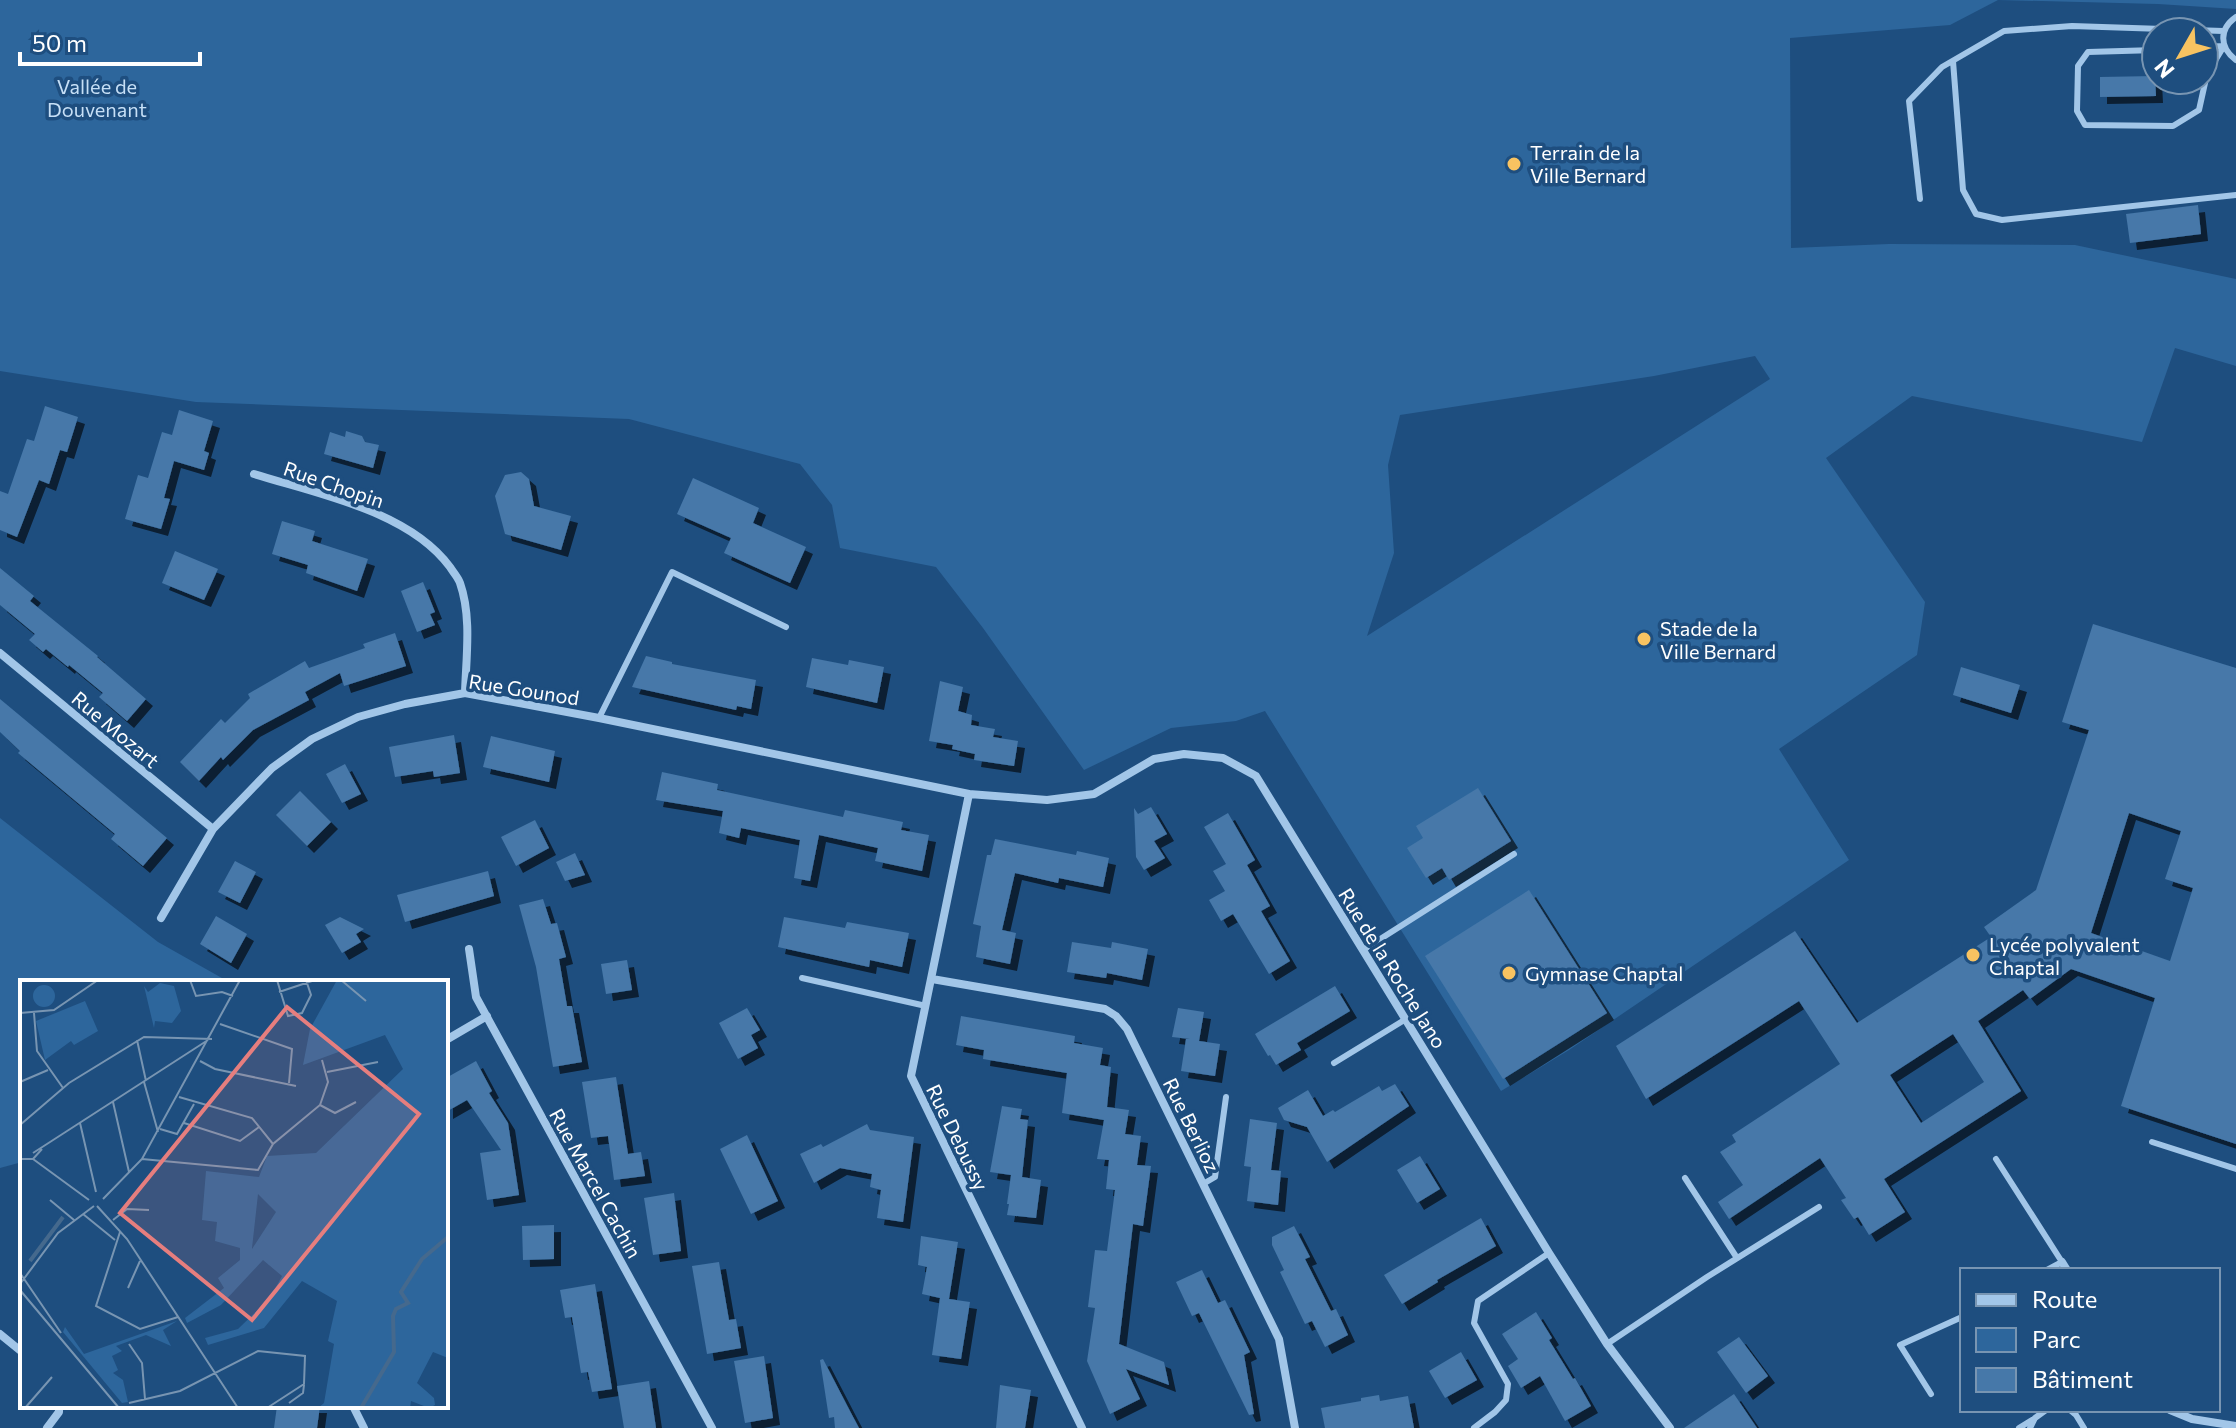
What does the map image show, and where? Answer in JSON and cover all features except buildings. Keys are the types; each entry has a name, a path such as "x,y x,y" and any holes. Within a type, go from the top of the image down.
{"street":[{"name":"Rue Chopin","path":"254,474 372,511 404,526 438,551 460,581 466,619 465,693"},
{"name":"Rue Mozart","path":"0,653 213,829"},
{"name":"Rue Gounod","path":"161,918 213,829 272,768 312,739 358,717 465,693 969,794"},
{"name":"Rue de la Roche Jano","path":"969,794 1047,800 1094,794 1154,759 1184,754 1223,758 1256,776 1549,1253 1607,1344 1670,1428"},
{"name":"Rue Debussy","path":"969,794 911,1076 1082,1428"},
{"name":"Rue Marcel Cachin","path":"469,949 476,997 712,1428"},
{"name":"Rue Berlioz","path":"932,979 1105,1009 1127,1029 1279,1339 1295,1428"},
{"path":"448,1039 487,1016"},
{"path":"0,1334 20,1350"},
{"path":"47,1428 59,1408"},
{"path":"354,1408 364,1428"},
{"path":"2175,1412 2192,1419 2236,1426"}],"lane":[{"path":"2236,17 2223,31 2224,46 2236,60"},
{"path":"1920,199 1909,101 1942,67 2004,31 2072,26 2223,31"},
{"path":"2220,46 2224,46"},
{"path":"2220,53 2224,46"},
{"path":"2140,50 2088,52 2078,66 2077,111 2085,125 2173,126 2199,110 2202,96"},
{"path":"1953,61 1963,190 1976,214 2002,220 2236,195"},
{"path":"599,718 672,572 786,627"},
{"path":"1363,950 1514,854"},
{"path":"802,978 926,1006"},
{"path":"1334,1063 1406,1019"},
{"path":"1203,1184 1215,1177 1226,1097"},
{"path":"2152,1142 2236,1169"},
{"path":"1996,1159 2064,1266"},
{"path":"1685,1178 1737,1258"},
{"path":"1607,1344 1819,1207"},
{"path":"1474,1428 1506,1400 1508,1384 1474,1323 1478,1301 1549,1253"},
{"path":"1931,1394 1900,1345 1960,1318"},
{"path":"2019,1428 2043,1412"},
{"path":"2030,1428 2035,1418"}],"green space":[{"name":"Vallée de Douvenant","path":"0,0 1998,0 1950,25 1790,38 1791,248 1889,244 2075,245 2236,279 2236,366 2175,348 2142,442 1912,396 1826,458 1925,602 1917,655 1779,749 1849,860 1569,1050 1501,1091 1265,711 1236,721 1171,728 1084,770 936,567 840,548 832,505 800,464 629,419 196,402 0,371","holes":["1755,356 1770,379 1367,636 1394,553 1388,465 1400,415 1654,376"]},
{"path":"1998,0 2236,0 2236,9"},
{"path":"0,818 158,942 225,980 20,980 20,1163 0,1168"}],"place":[{"name":"Terrain de la Ville Bernard","path":"1514,164"},
{"name":"Stade de la Ville Bernard","path":"1644,639"},
{"name":"Lycée polyvalent Chaptal","path":"1973,955"},
{"name":"Gymnase Chaptal","path":"1509,973"}]}
